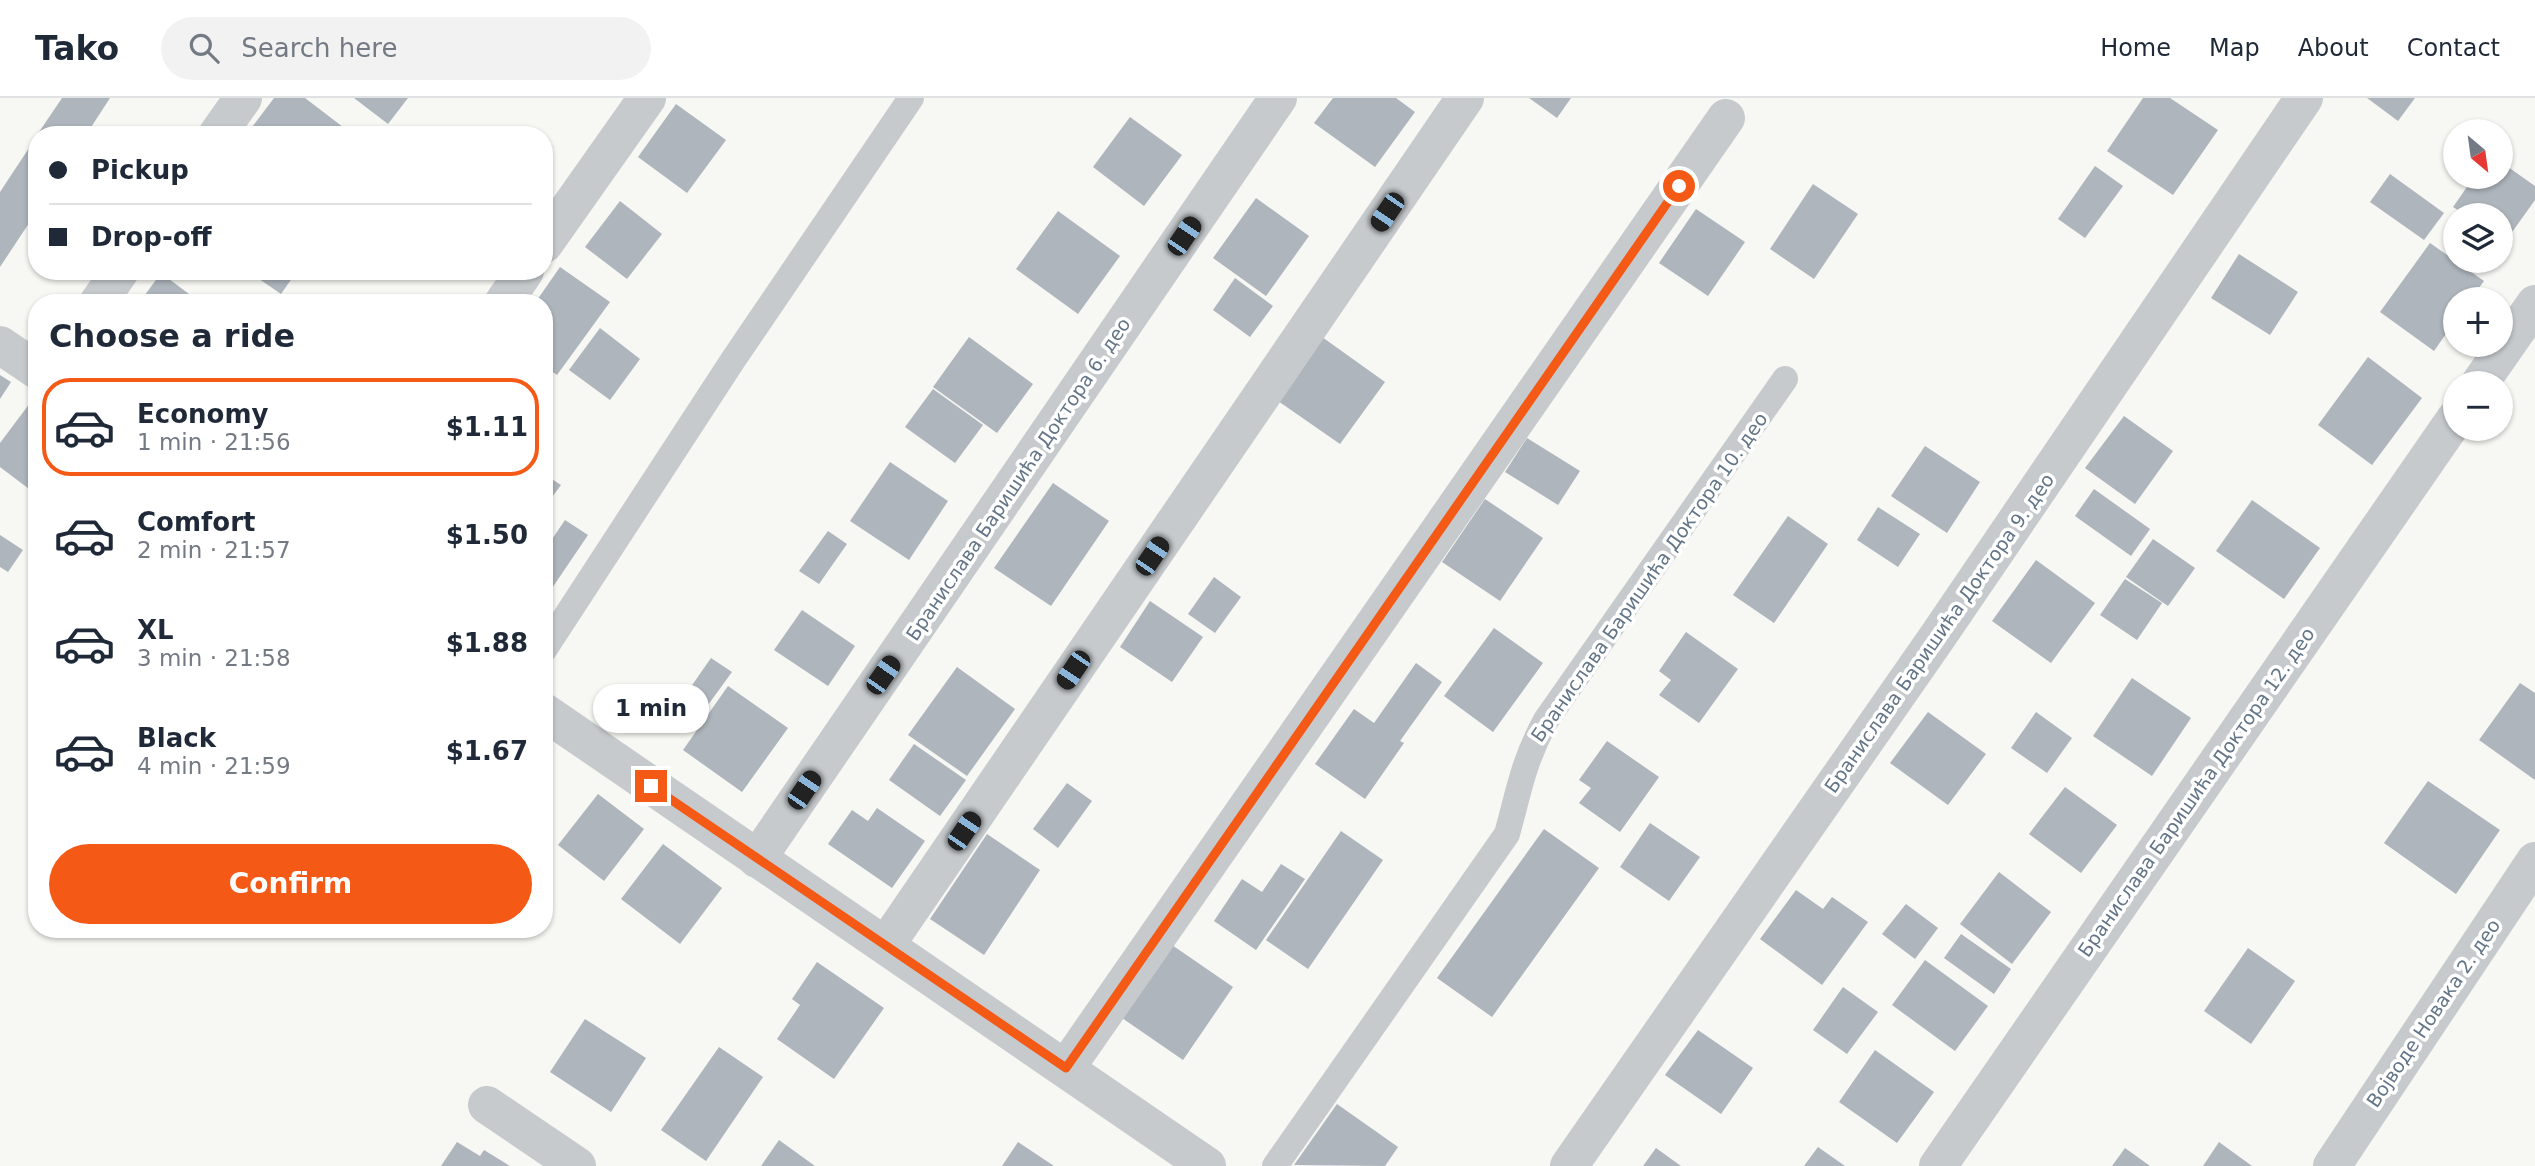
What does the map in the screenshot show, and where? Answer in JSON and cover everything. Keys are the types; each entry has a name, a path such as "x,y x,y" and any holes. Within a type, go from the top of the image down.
{"street":[{"path":"223,126 243,98"},
{"path":"553,231 647,98"},
{"name":"Бранислава Баришића Доктора 6. део","path":"757,859 1278,98"},
{"path":"886,945 1465,98"},
{"name":"Бранислава Баришића Доктора 9. део","path":"1569,1166 1938,636 2304,98"},
{"path":"1066,1068 1726,118"},
{"path":"2488,371 2535,304"},
{"path":"0,345 28,364"},
{"name":"Бранислава Баришића Доктора 12. део","path":"1938,1166 2443,436"},
{"path":"553,718 1207,1166"},
{"name":"Војводе Новака 2. део","path":"2332,1166 2535,861"},
{"path":"486,1105 577,1166"}],"lane":[{"path":"553,636 733,360 911,98"},
{"name":"Бранислава Баришића Доктора 10. део","path":"1275,1166 1507,834 1522,772 1546,720 1785,379"}],"building":[{"path":"62,98 110,98 92,126 43,126"},
{"path":"274,98 305,98 342,126 253,126"},
{"path":"354,98 408,98 388,124"},
{"path":"1333,98 1396,98 1415,112 1375,167 1314,123"},
{"path":"1529,98 1571,98 1557,118"},
{"path":"2143,98 2170,98 2218,130 2173,195 2107,151"},
{"path":"2367,98 2415,98 2398,121"},
{"path":"676,104 726,140 687,193 638,157"},
{"path":"1130,117 1182,155 1144,206 1093,167"},
{"path":"28,150 28,225 0,267 0,192"},
{"path":"2095,166 2123,186 2085,238 2058,219"},
{"path":"2513,170 2535,186 2535,200 2513,231 2513,203 2456,203 2466,189 2513,189"},
{"path":"2390,174 2443,214 2424,240 2370,202"},
{"path":"1813,184 1858,214 1814,279 1770,249"},
{"path":"1256,198 1309,236 1266,296 1213,258"},
{"path":"620,201 662,234 627,279 585,247"},
{"path":"1696,209 1745,242 1708,296 1659,263"},
{"path":"1058,211 1120,256 1078,314 1016,269"},
{"path":"2430,243 2443,252 2443,273 2473,273 2484,281 2480,287 2443,287 2443,338 2434,351 2380,312"},
{"path":"2239,254 2298,292 2270,335 2211,298"},
{"path":"560,267 610,302 557,375 553,372 553,294 541,294"},
{"path":"1235,278 1273,306 1250,337 1213,310"},
{"path":"156,280 170,280 189,294 146,294"},
{"path":"261,280 291,280 281,294"},
{"path":"600,328 640,359 610,400 569,370"},
{"path":"969,337 1033,384 997,433 933,387"},
{"path":"1322,337 1385,382 1340,444 1278,401"},
{"path":"2368,357 2422,398 2372,465 2318,425"},
{"path":"0,375 11,382 0,399"},
{"path":"933,389 983,425 955,463 905,427"},
{"path":"28,406 28,488 0,467 0,443"},
{"path":"2124,416 2173,451 2135,504 2085,468"},
{"path":"1527,438 1580,471 1558,505 1505,472"},
{"path":"1925,446 1980,482 1947,533 1891,496"},
{"path":"890,462 948,501 909,560 850,521"},
{"path":"553,480 561,485 553,496"},
{"path":"1053,483 1109,521 1051,606 994,568"},
{"path":"2094,489 2150,529 2131,556 2075,516"},
{"path":"1485,499 1543,538 1500,601 1442,562"},
{"path":"2252,500 2320,548 2284,599 2216,551"},
{"path":"1878,507 1920,534 1898,567 1857,540"},
{"path":"1788,516 1828,544 1774,623 1733,595"},
{"path":"565,520 588,535 553,587 553,538"},
{"path":"828,531 847,544 819,584 799,571"},
{"path":"0,535 23,550 8,572 0,567"},
{"path":"2153,539 2195,568 2168,606 2126,577"},
{"path":"2036,560 2095,603 2051,663 1992,621"},
{"path":"1214,577 1241,597 1215,633 1188,614"},
{"path":"2125,579 2162,603 2137,640 2100,615"},
{"path":"1150,601 1203,637 1172,682 1120,647"},
{"path":"802,610 855,646 828,686 774,650"},
{"path":"1494,628 1543,663 1493,732 1444,696"},
{"path":"1686,632 1738,669 1699,723 1659,695 1671,680 1659,671"},
{"path":"711,658 732,672 708,705 688,691"},
{"path":"1416,663 1442,682 1400,741 1404,743 1365,799 1315,764 1354,709 1374,723"},
{"path":"957,667 1015,709 967,776 908,735"},
{"path":"2132,678 2191,718 2152,776 2093,736"},
{"path":"2520,683 2535,693 2535,780 2479,740"},
{"path":"728,686 788,728 742,792 683,750"},
{"path":"1928,712 1986,754 1948,805 1890,763"},
{"path":"2036,712 2072,738 2047,773 2011,748"},
{"path":"1607,741 1659,777 1620,832 1579,803 1591,788 1579,780"},
{"path":"914,744 966,780 940,816 889,780"},
{"path":"2428,781 2500,830 2456,894 2384,843"},
{"path":"1067,783 1092,801 1058,848 1033,829"},
{"path":"2065,787 2117,825 2081,873 2029,834"},
{"path":"598,794 644,829 604,881 558,845"},
{"path":"877,808 925,841 892,888 828,844 852,810 868,821"},
{"path":"1650,823 1700,857 1669,901 1620,867"},
{"path":"1544,829 1599,868 1492,1017 1437,978"},
{"path":"1341,831 1383,860 1308,969 1266,940"},
{"path":"987,834 1040,870 984,955 930,919"},
{"path":"663,844 722,888 680,944 621,899"},
{"path":"1281,864 1305,879 1256,950 1214,921 1242,879 1262,892"},
{"path":"1999,872 2051,912 2012,964 1960,924"},
{"path":"1796,890 1823,909 1832,897 1868,922 1822,985 1760,939"},
{"path":"1906,904 1938,928 1915,959 1882,934"},
{"path":"1961,934 2011,969 1994,994 1944,958"},
{"path":"1172,945 1233,987 1183,1060 1122,1018"},
{"path":"2248,948 2295,981 2251,1044 2204,1011"},
{"path":"1925,960 1988,1006 1955,1051 1892,1005"},
{"path":"817,962 884,1008 834,1079 777,1039 800,1005 792,999"},
{"path":"1843,987 1878,1012 1847,1054 1813,1030"},
{"path":"585,1019 646,1058 611,1112 550,1072"},
{"path":"1698,1030 1753,1068 1721,1114 1665,1075"},
{"path":"719,1047 763,1077 706,1161 661,1130"},
{"path":"1875,1050 1934,1092 1897,1143 1839,1102"},
{"path":"1337,1104 1398,1147 1385,1166 1294,1165"},
{"path":"779,1140 815,1166 761,1166"},
{"path":"457,1142 480,1156 484,1150 510,1166 441,1166"},
{"path":"1018,1142 1054,1166 1002,1166"},
{"path":"2219,1142 2252,1166 2203,1166"},
{"path":"1818,1147 1845,1166 1804,1166"},
{"path":"1656,1148 1681,1166 1643,1166"},
{"path":"2125,1148 2150,1166 2112,1166"}],"route":[{"path":"651,786 1066,1068 1679,186"}]}
